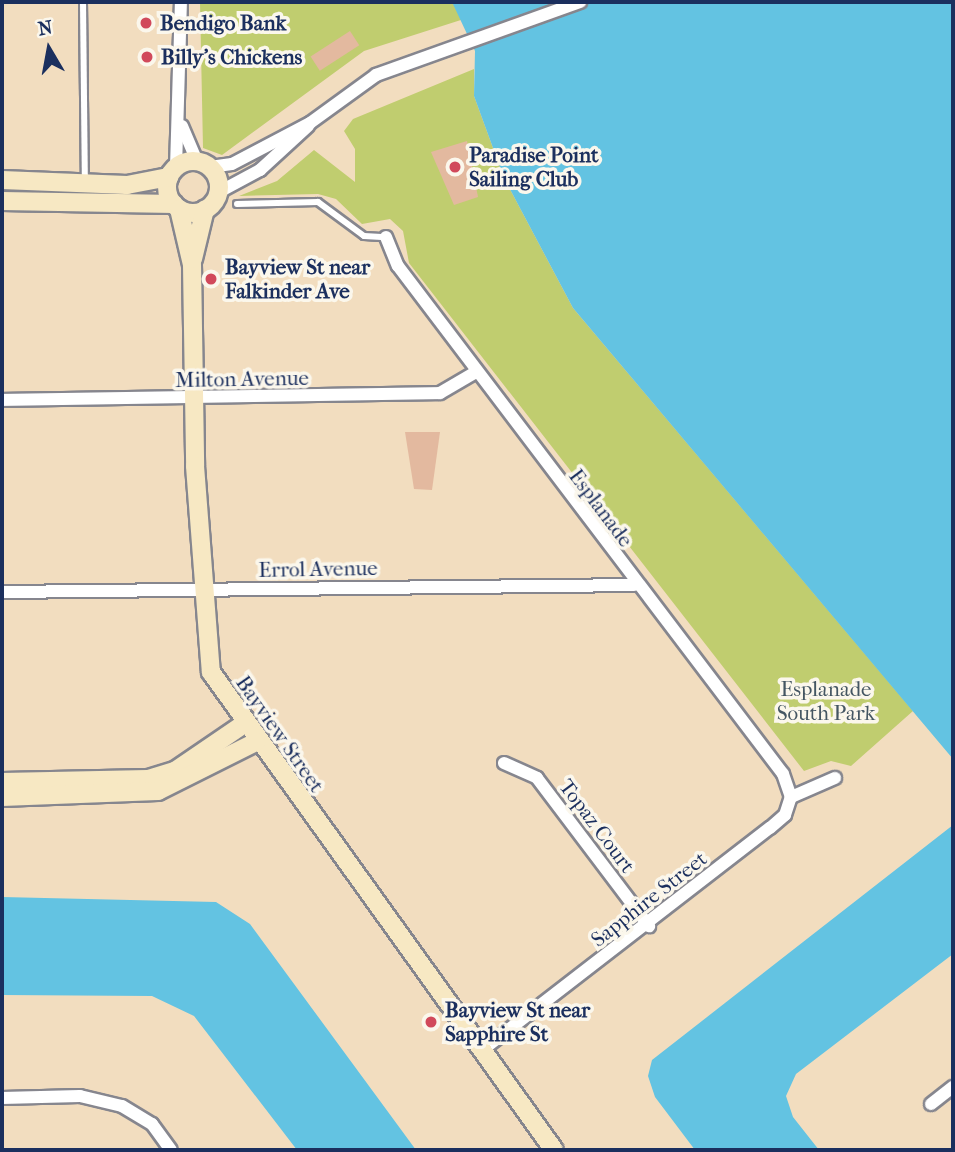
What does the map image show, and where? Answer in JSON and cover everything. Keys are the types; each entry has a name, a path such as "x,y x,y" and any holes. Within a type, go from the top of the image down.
{"street":[{"path":"173,172 181,122 181,2"},
{"path":"2,180 205,209 219,192 260,170 310,123 376,75 580,2"},
{"path":"181,122 219,192"},
{"path":"2,201 141,184 204,164 232,164 310,123"},
{"name":"Bayview Street","path":"173,172 177,206 192,265"},
{"name":"Bayview Street","path":"205,209 192,265 193,398 202,589 211,672 256,742 554,1150"},
{"name":"Esplanade","path":"386,237 398,266 634,585 783,774 791,797"},
{"name":"Milton Avenue","path":"2,400 440,393 475,372"},
{"name":"Errol Avenue","path":"2,592 634,585"},
{"path":"2,782 148,779 175,771 244,724"},
{"path":"2,797 151,792 188,780 256,742"},
{"name":"Topaz Court","path":"504,763 537,778 649,926"},
{"path":"791,797 835,778"},
{"name":"Sapphire Street","path":"481,1051 649,926 785,816 791,797"},
{"path":"931,1104 953,1087"},
{"path":"2,1098 80,1096 122,1106 152,1124 171,1150"}],"lane":[{"path":"83,2 85,192"},
{"path":"237,204 318,202 364,236 386,237"}],"green space":[{"path":"200,2 452,2 464,19 364,51 222,155 203,148"},
{"name":"Esplanade South Park","path":"474,69 474,96 504,178 573,308 913,711 851,766 831,761 804,771 409,263 403,231 390,219 362,224 336,199 318,194 239,196 277,181 314,150 355,182 355,149 344,131 353,119"}],"water":[{"path":"452,2 953,2 953,759 573,308 504,178 474,96 475,51"},
{"path":"953,825 953,954 796,1074 786,1096 793,1117 819,1150 695,1150 655,1097 648,1076 652,1060"},
{"path":"2,897 216,902 250,924 416,1150 297,1150 194,1016 152,996 2,995"}],"building":[{"path":"350,31 359,45 320,71 311,57"},
{"name":"Paradise Point Sailing Club","path":"467,141 478,197 454,205 431,152"},
{"path":"405,432 440,432 432,490 414,489"}],"place":[{"name":"Bendigo Bank","path":"146,23"},
{"name":"Billy's Chickens","path":"147,57"},
{"name":"Paradise Point Sailing Club","path":"455,167"},
{"name":"Bayview St near Falkinder Ave","path":"211,279"},
{"name":"Bayview St near Sapphire St","path":"431,1022"}]}
